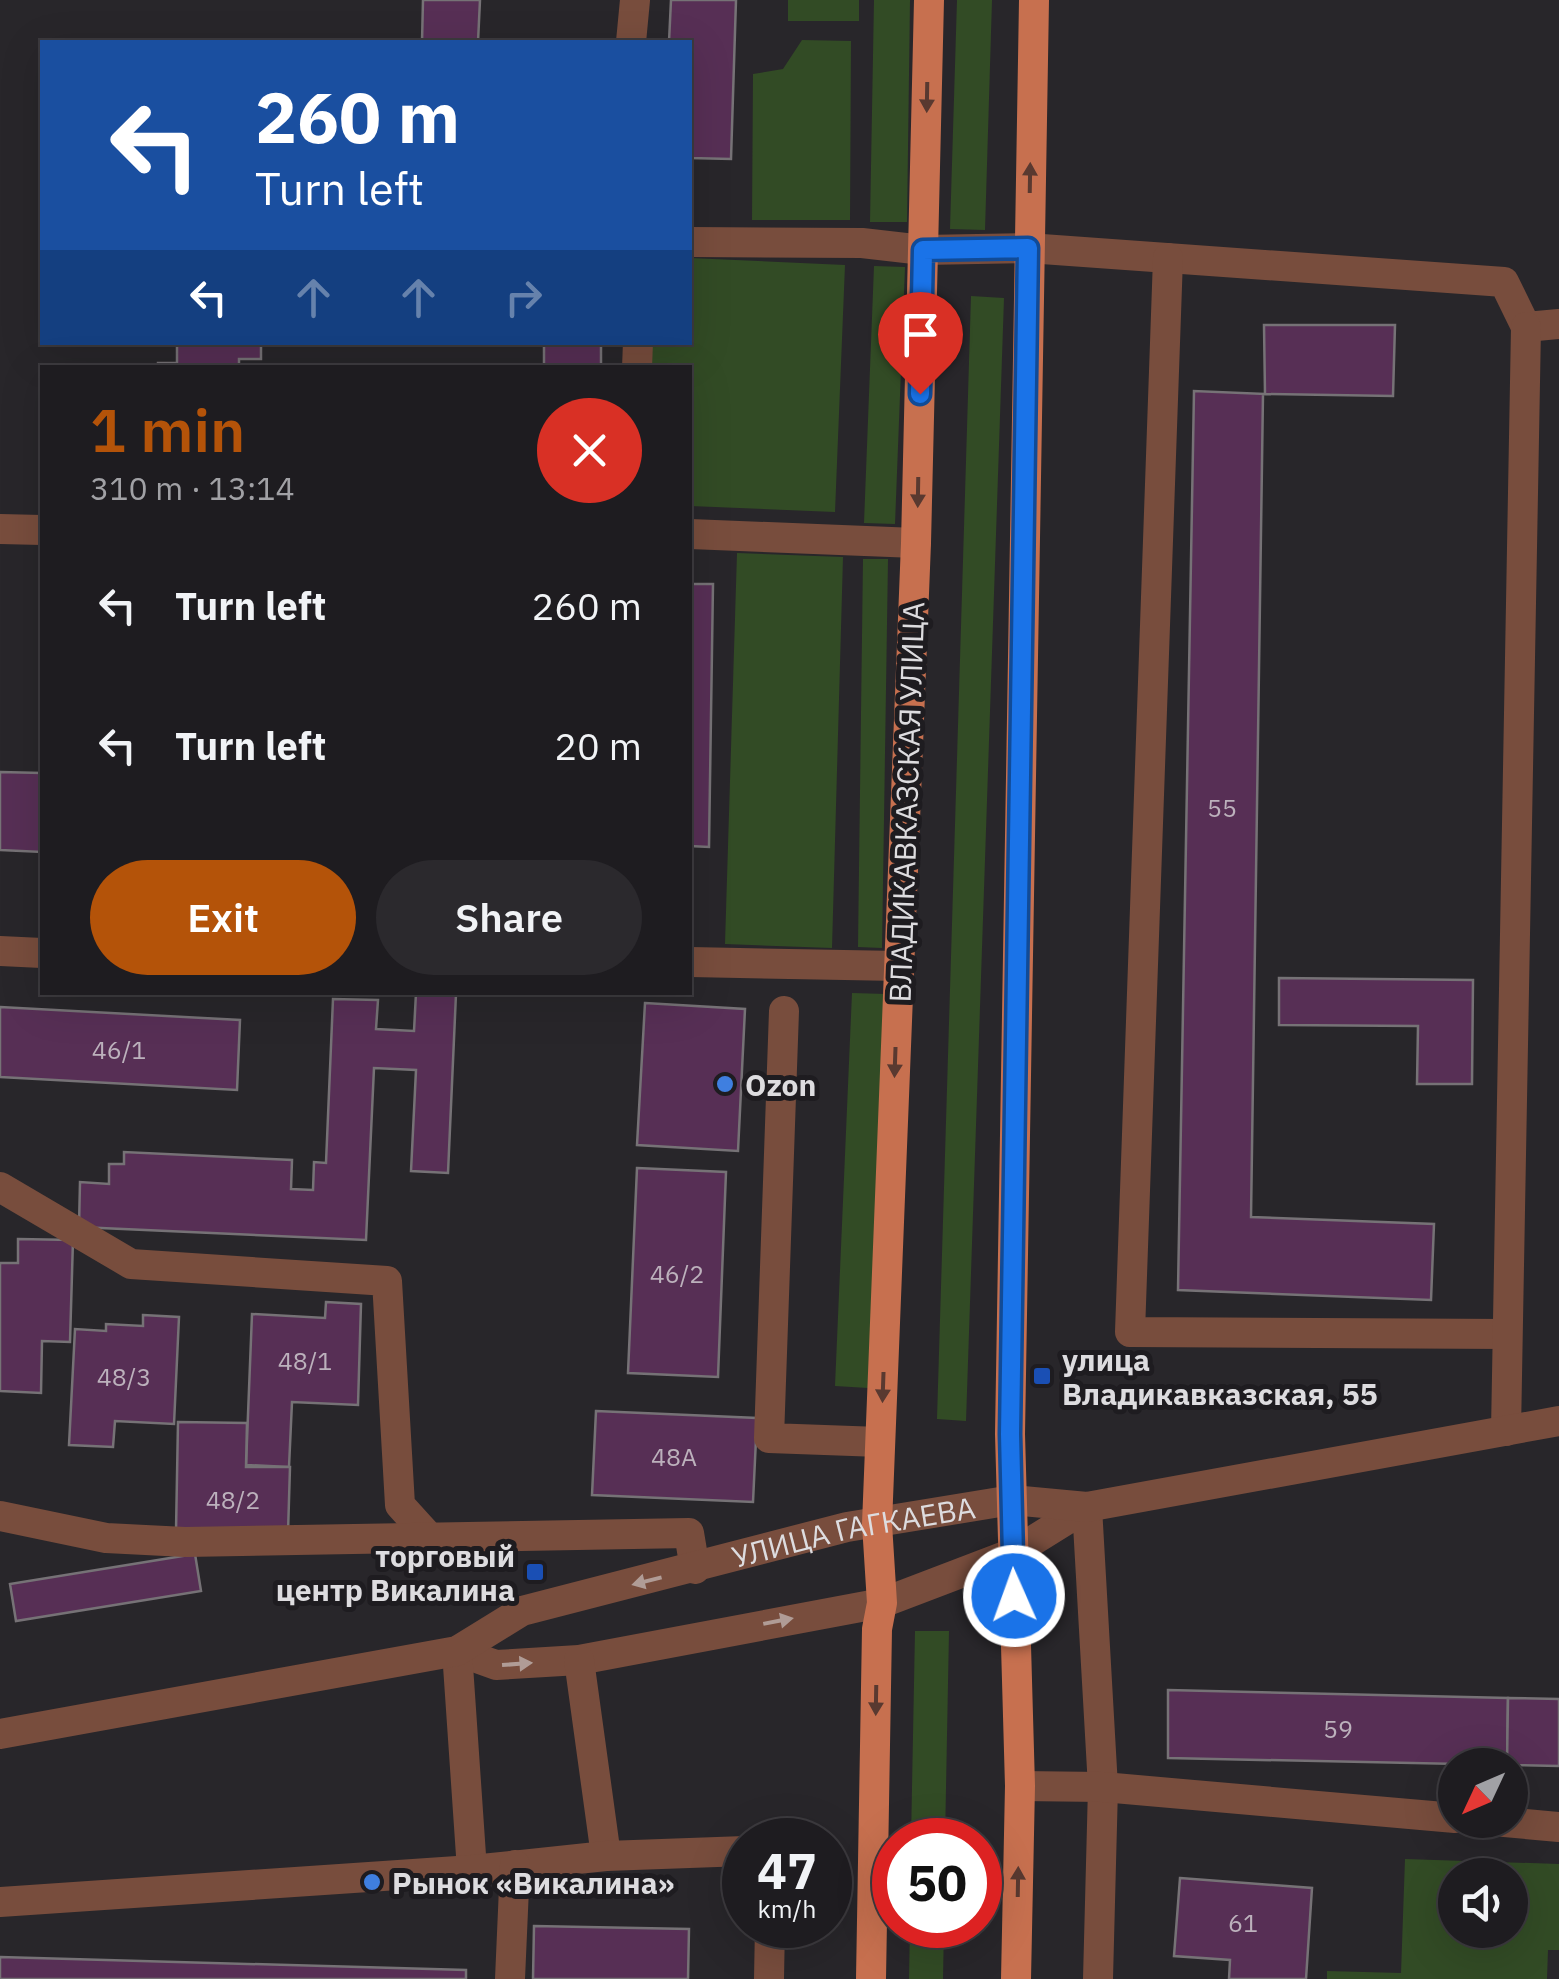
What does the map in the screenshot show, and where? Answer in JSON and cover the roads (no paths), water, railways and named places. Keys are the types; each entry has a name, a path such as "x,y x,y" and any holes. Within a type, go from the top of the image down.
{"main road":[{"name":"ВЛАДИКАВКАЗСКАЯ УЛИЦА","path":"871,1979 877,1629 882,1603 877,1524 916,543 929,0"},
{"path":"1016,1979 1020,1786 1012,1500 1034,0"}],"street":[{"path":"631,40 635,0"},
{"path":"692,242 862,243 923,250 1028,248 1504,282 1526,326 1506,1430"},
{"path":"1168,258 1130,1332 1507,1334"},
{"path":"1526,326 1559,324"},
{"path":"0,529 40,530"},
{"path":"692,534 916,543"},
{"path":"0,951 40,954"},
{"path":"692,962 899,966"},
{"path":"784,1011 769,1438 880,1442"},
{"path":"0,1187 131,1264 387,1281 400,1505 430,1538"},
{"name":"УЛИЦА ГАГКАЕВА","path":"0,1734 456,1651 522,1611 847,1527 1012,1500 1088,1507 1559,1421"},
{"path":"882,1603 1013,1553 1088,1507 1103,1787 1098,1979"},
{"path":"0,1516 106,1538 185,1542 689,1534 695,1569"},
{"name":"УЛИЦА ГАГКАЕВА","path":"456,1651 496,1665 580,1660 882,1603"},
{"path":"456,1651 472,1870"},
{"path":"580,1660 606,1856"},
{"path":"1020,1786 1103,1787 1438,1817"},
{"path":"1528,1824 1559,1827"},
{"path":"0,1902 472,1870 606,1856 722,1852"},
{"path":"510,1979 515,1866"},
{"path":"769,1979 770,1948"}],"place":[{"name":"Ozon","path":"725,1084"},
{"name":"улица Владикавказская, 55","path":"1042,1376"},
{"name":"торговый центр Викалина","path":"535,1572"},
{"name":"Рынок «Викалина»","path":"372,1882"}]}
